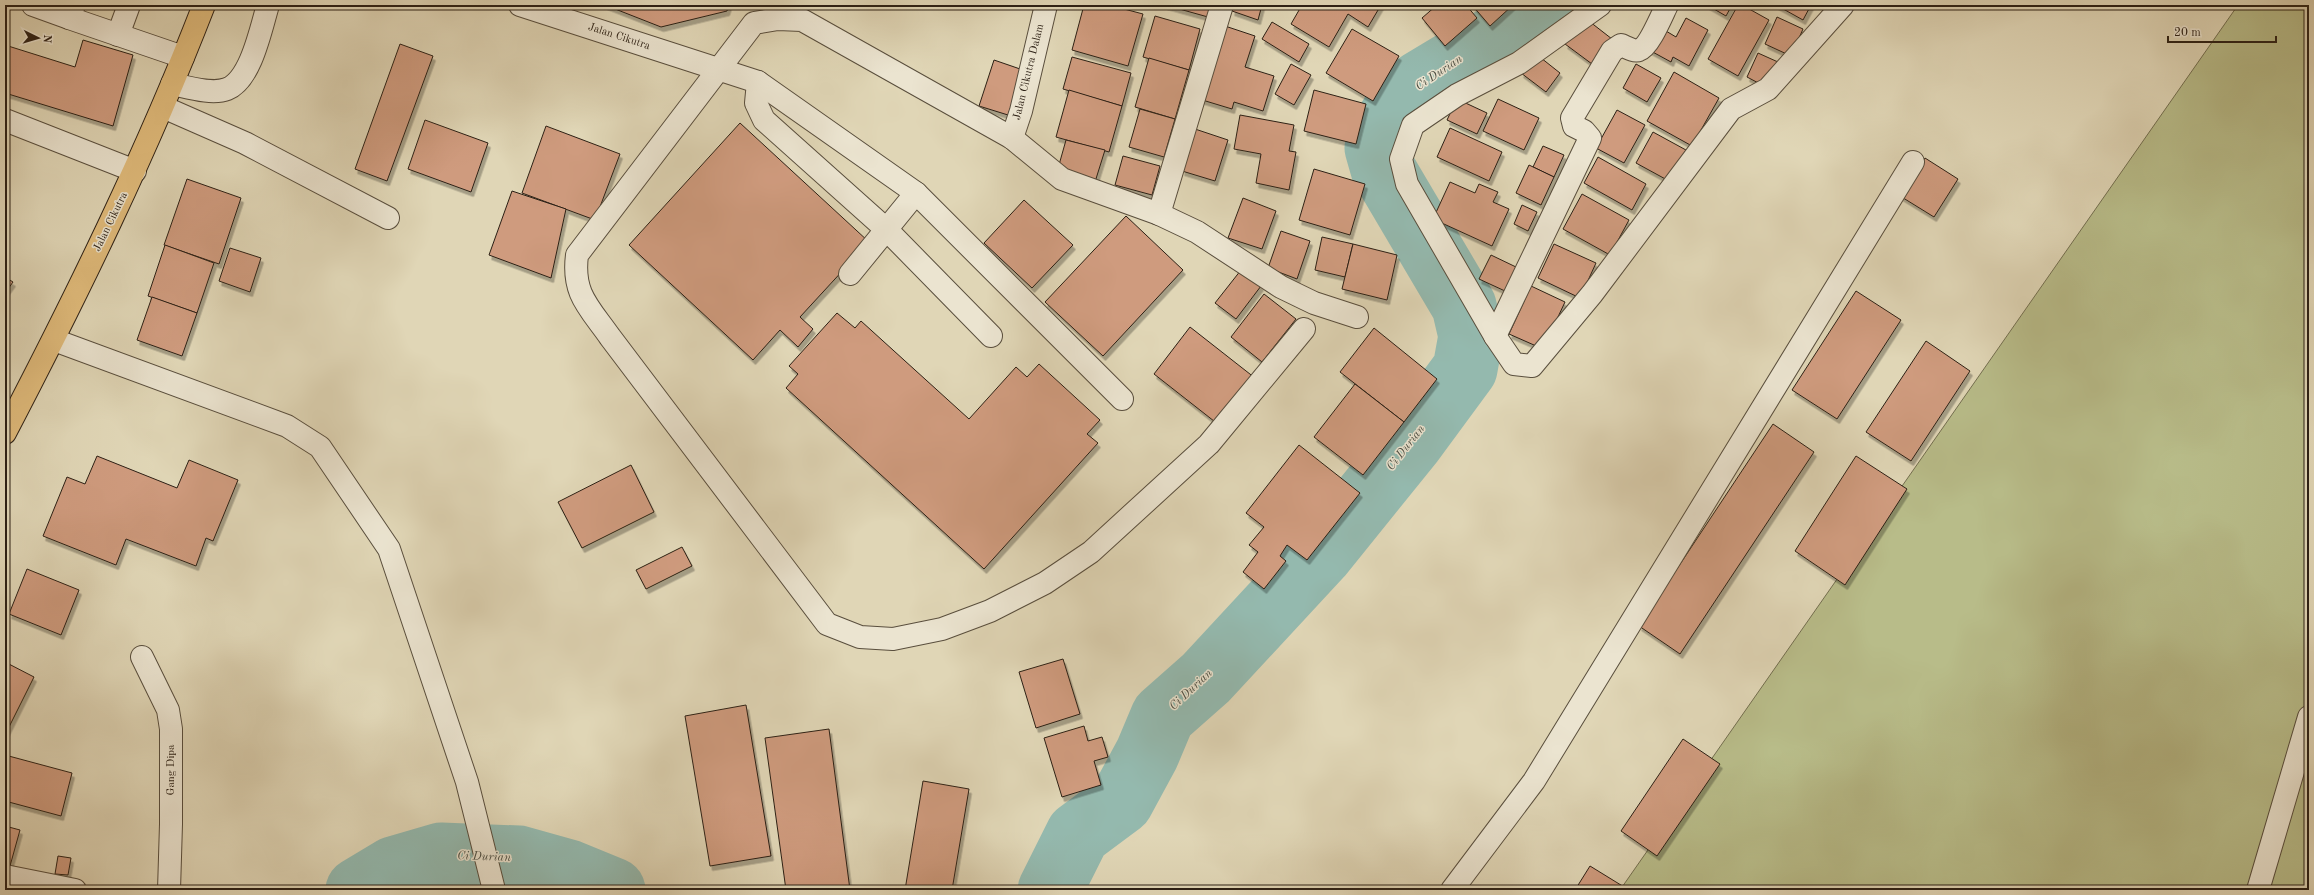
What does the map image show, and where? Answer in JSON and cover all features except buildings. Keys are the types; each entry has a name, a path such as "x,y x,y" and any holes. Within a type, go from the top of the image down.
{"main road":[{"name":"Jalan Cikutra","path":"5,433 54,340 135,171 163,107 204,5"}],"street":[{"path":"33,5 71,12 118,35 183,57"},
{"path":"118,35 129,5"},
{"path":"172,84 204,91 227,89 245,73 268,5"},
{"name":"Jalan Cikutra","path":"520,5 758,82 916,193 1122,399"},
{"name":"Jalan Cikutra Dalam","path":"1012,138 1021,111 1046,5"},
{"path":"1159,214 1222,5"},
{"path":"1600,5 1519,63 1457,95 1413,125 1401,159 1407,184 1495,336 1514,364 1532,366 1592,294 1731,109 1768,89 1843,5"},
{"path":"1495,336 1590,138 1584,131 1574,126 1572,118 1612,51 1621,46 1637,51 1641,50 1655,30 1667,5"},
{"path":"1304,329 1209,444 1091,552 1045,583 990,611 949,626 893,639 860,637 826,624 610,338 579,292 574,274 577,255 754,23 778,19 802,20 1012,138 1062,179 1159,214 1197,232 1281,287 1314,303 1357,317"},
{"path":"758,82 756,103 764,120 887,230 991,336"},
{"path":"163,107 245,143 388,218"},
{"path":"5,120 135,171"},
{"path":"1452,890 1534,782 1913,162"},
{"path":"850,274 916,193"},
{"path":"54,340 287,426 320,446 389,549 467,782 492,883"},
{"name":"Gang Dipa","path":"142,657 168,710 171,729 169,890"},
{"path":"2258,890 2309,718"},
{"path":"5,876 75,890"}],"green space":[{"path":"2238,5 2309,5 2309,890 1620,890"}],"waterway":[{"name":"Ci Durian","path":"1050,890 1078,834 1121,802 1147,754 1163,716 1206,678 1320,555 1412,441 1465,369 1471,336 1464,306 1383,169 1377,148 1384,128 1397,107 1420,83 1550,5"},
{"name":"Ci Durian","path":"358,890 393,869 441,855 519,858 569,872 613,890"}]}
